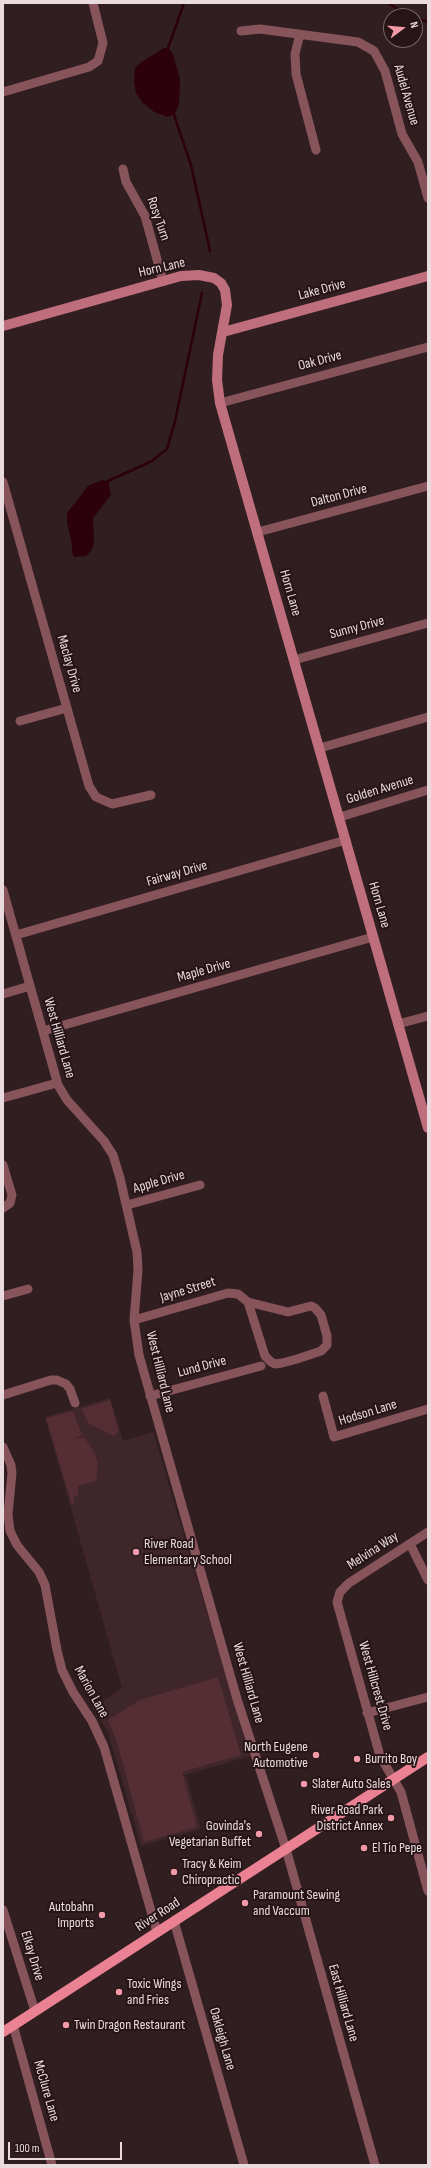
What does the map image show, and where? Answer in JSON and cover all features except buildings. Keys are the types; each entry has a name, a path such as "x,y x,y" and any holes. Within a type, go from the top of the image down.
{"main road":[{"name":"River Road","path":"3,2032 428,1757"}],"street":[{"path":"3,92 92,66 100,57 103,43 92,3"},
{"name":"Audel Avenue","path":"241,32 254,29 300,34 358,42 370,47 379,57 402,134 418,162 428,198"},
{"path":"300,34 296,54 296,74 316,150"},
{"name":"Rosy Turn","path":"123,169 126,182 145,216 162,281"},
{"name":"Horn Lane","path":"3,326 162,281 199,275 217,280 226,293 227,305 218,355 217,380 220,403 428,1128"},
{"name":"Lake Drive","path":"223,332 428,276"},
{"name":"Oak Drive","path":"220,403 428,347"},
{"name":"Maclay Drive","path":"3,482 89,786 96,797 108,803 115,804 151,795"},
{"name":"Dalton Drive","path":"258,532 428,486"},
{"name":"Sunny Drive","path":"294,660 428,623"},
{"path":"20,721 66,708"},
{"path":"320,748 428,717"},
{"name":"Golden Avenue","path":"340,817 428,790"},
{"name":"Fairway Drive","path":"16,935 346,840"},
{"name":"West Hilliard Lane","path":"3,890 57,1083 66,1100 97,1132 109,1148 116,1165 127,1205 138,1264 134,1320 137,1348 242,1712 286,1849"},
{"name":"Maple Drive","path":"43,1031 373,937"},
{"path":"3,994 30,986"},
{"path":"398,1024 428,1016"},
{"path":"3,1098 57,1083"},
{"path":"3,1165 12,1196 10,1205"},
{"name":"Apple Drive","path":"127,1205 200,1185"},
{"path":"3,1296 28,1289"},
{"name":"Jayne Street","path":"134,1320 228,1293 235,1293 248,1302 265,1308 288,1312 311,1306 315,1308 321,1315 327,1336 327,1345 321,1351 297,1359 275,1364 271,1362 265,1356 248,1302"},
{"name":"Lund Drive","path":"150,1396 261,1366"},
{"path":"3,1394 51,1380 57,1380 66,1384 70,1389 75,1403"},
{"name":"Hodson Lane","path":"323,1396 334,1437 428,1409"},
{"name":"Marion Lane","path":"3,1447 11,1465 12,1473 8,1514 10,1531 17,1545 39,1572 45,1585 62,1670 73,1692 92,1721 104,1746 157,1932"},
{"name":"Melvina Way","path":"338,1598 340,1592 348,1583 428,1532"},
{"path":"410,1544 428,1580"},
{"name":"West Hillcrest Drive","path":"338,1598 339,1610 380,1756 401,1792 428,1891"},
{"path":"367,1713 428,1697"},
{"name":"East Hilliard Lane","path":"286,1849 375,2165"},
{"name":"Elkay Drive","path":"3,1910 35,2011"},
{"name":"Oakleigh Lane","path":"174,1921 244,2165"},
{"name":"McClure Lane","path":"13,2025 52,2165"}],"shaded area":[{"path":"164,48 168,48 173,54 180,79 179,104 175,114 168,117 154,112 142,102 136,93 134,82 135,68 140,63"},
{"path":"102,480 108,481 111,495 93,518 94,543 92,550 86,556 74,557 67,522 67,513 88,486"},
{"name":"River Road Elementary School","path":"110,1398 123,1441 153,1432 250,1756 186,1775 201,1829 141,1846 108,1732 93,1708 122,1688 45,1417"},
{"path":"110,1400 119,1431 114,1436 89,1424 81,1409"},
{"path":"73,1411 82,1435 74,1439 84,1437 95,1453 98,1464 96,1481 78,1486 78,1496 74,1497 74,1503 72,1505 46,1418"},
{"path":"218,1677 241,1755 182,1772 197,1827 144,1842 117,1742 108,1720 140,1700"}],"waterway":[{"path":"168,48 184,3"},
{"path":"388,3 396,8"},
{"path":"423,20 428,22"},
{"path":"174,115 191,165 210,251"},
{"path":"108,481 152,461 167,449 175,421 202,293"}],"place":[{"name":"River Road Elementary School","path":"136,1552"},
{"name":"North Eugene Automotive","path":"316,1755"},
{"name":"Burrito Boy","path":"357,1759"},
{"name":"Slater Auto Sales","path":"304,1784"},
{"name":"River Road Park District Annex","path":"391,1818"},
{"name":"Govinda's Vegetarian Buffet","path":"259,1834"},
{"name":"El Tio Pepe","path":"364,1848"},
{"name":"Tracy & Keim Chiropractic","path":"174,1872"},
{"name":"Paramount Sewing and Vaccum","path":"245,1903"},
{"name":"Autobahn Imports","path":"102,1915"},
{"name":"Toxic Wings and Fries","path":"119,1992"},
{"name":"Twin Dragon Restaurant","path":"66,2025"}]}
